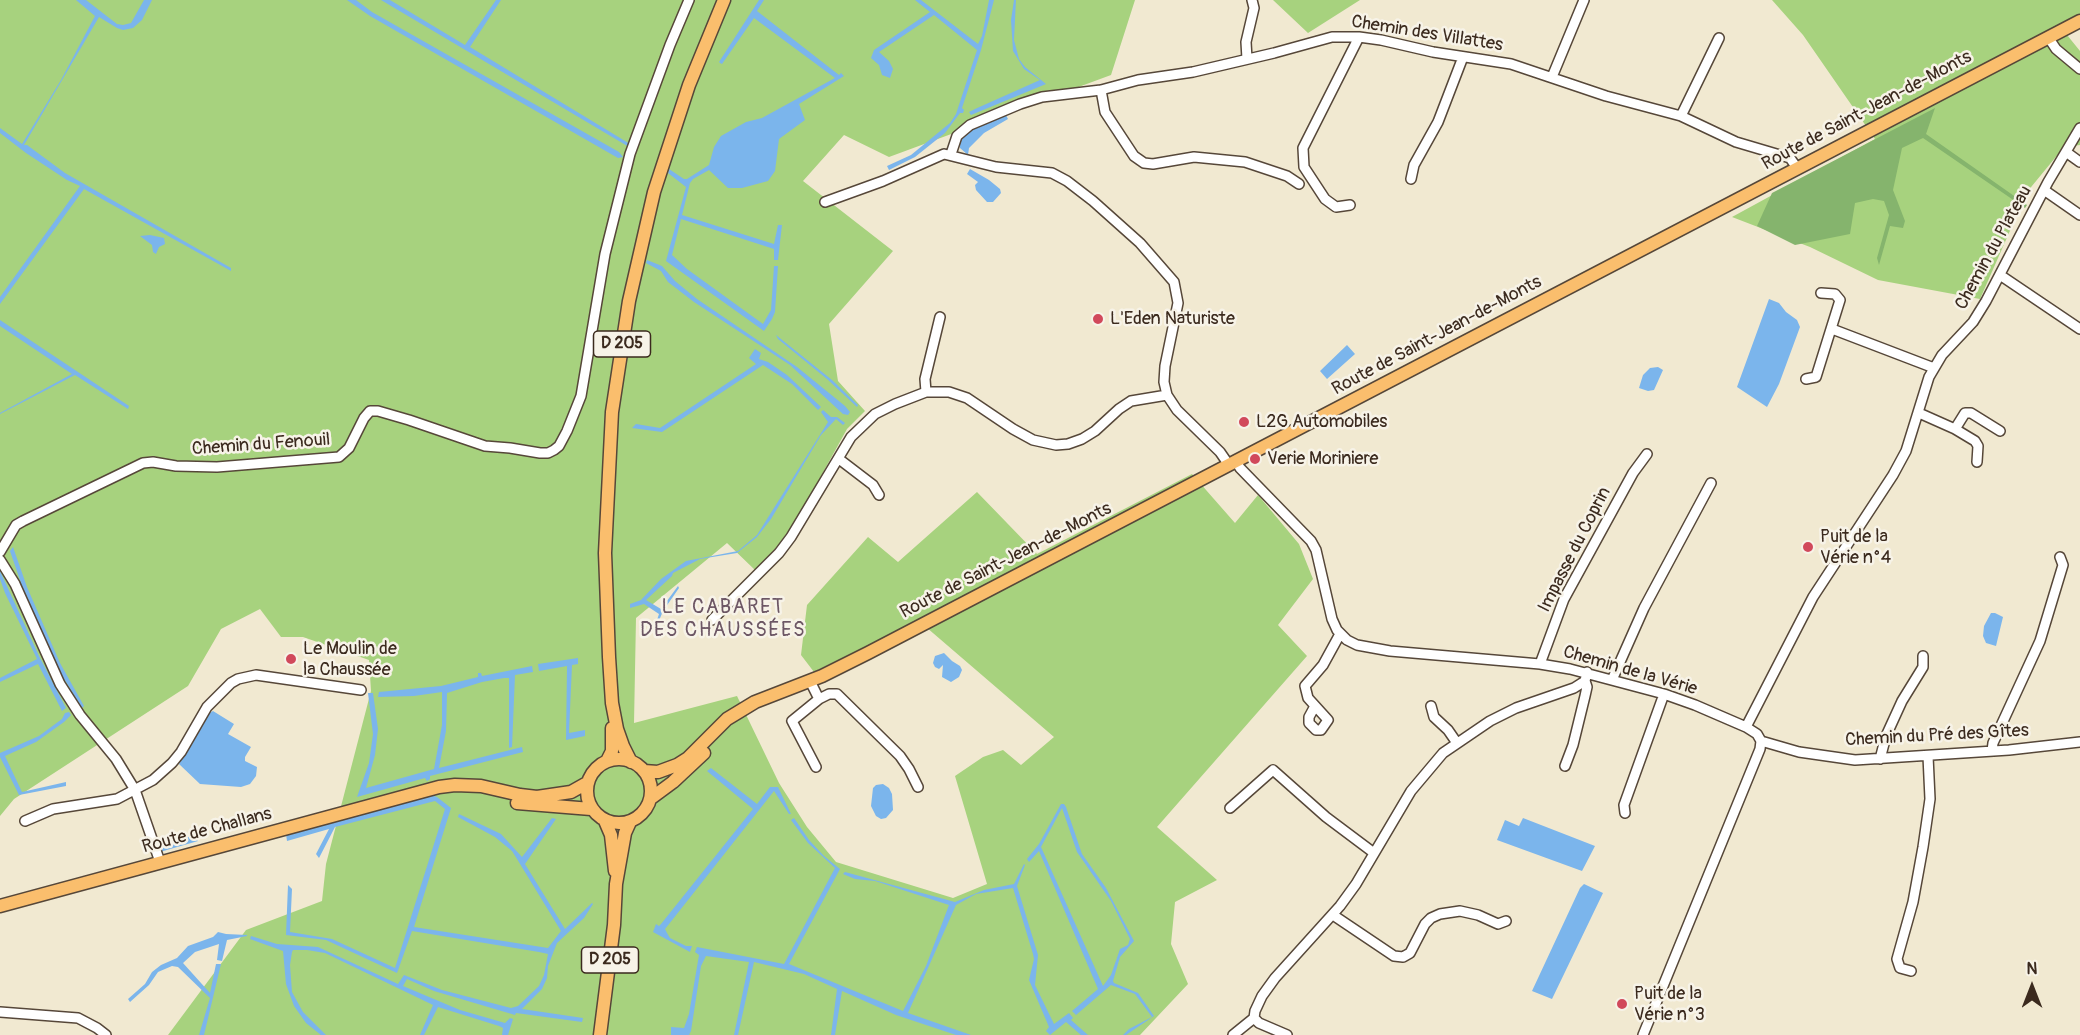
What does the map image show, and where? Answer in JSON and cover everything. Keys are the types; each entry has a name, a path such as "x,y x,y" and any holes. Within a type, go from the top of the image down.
{"main road":[{"name":"D 205","path":"607,761 613,744 605,553 610,433 621,347 638,258 654,192 689,85 724,0"},
{"name":"Route de Saint-Jean-de-Monts","path":"717,734 739,717 743,710 762,699 810,681 868,653 2080,21"},
{"name":"D 205","path":"612,703 617,729 631,762"},
{"path":"644,771 658,772 677,765 717,734"},
{"path":"650,799 650,784 644,771 623,759 607,761 595,770 587,783 586,792 591,809 605,821 613,824 630,822 643,813 650,799 692,765 717,734"},
{"name":"Route de Challans","path":"0,906 424,791 454,785 473,785 537,797 571,792 587,783"},
{"name":"Route de Challans","path":"424,791 460,790 518,803 591,809"},
{"name":"D 205","path":"605,821 611,835 616,884"},
{"name":"D 205","path":"600,1035 610,958 616,884 625,833 630,822"}],"street":[{"name":"Chemin du Fenouil","path":"0,552 16,525 23,520 143,463 217,467 339,457 348,448 367,414 373,411 409,420 485,446 548,453 559,446 574,417 581,396 605,254 630,154 689,0"},
{"path":"1247,58 1246,42 1254,8 1252,0"},
{"path":"1552,77 1584,0"},
{"name":"Chemin des Villattes","path":"951,154 957,136 970,124 1042,97 1101,90 1138,80 1193,72 1332,37 1359,37 1511,64 1606,96 1682,116 1736,142 1790,158 1797,168"},
{"path":"1350,205 1336,207 1325,199 1304,167 1303,148 1359,37"},
{"path":"2048,37 2056,49 2080,69"},
{"path":"1682,116 1719,38"},
{"path":"1412,179 1414,165 1438,122 1463,57"},
{"path":"1101,90 1105,112 1134,156 1144,163 1153,164 1194,157 1245,162 1287,176 1299,184"},
{"name":"Chemin du Plateau","path":"1746,727 1813,597 1902,459 1934,368 1942,355 1973,322 2080,128"},
{"path":"2066,152 2080,162"},
{"path":"825,202 883,181 944,154 996,167 1052,172 1093,201 1158,262 1174,282 1178,303 1165,366 1164,382 1167,395 1178,410 1220,452 1240,468 1311,541 1316,550 1332,619 1340,634 1323,665 1305,686 1308,698 1315,706"},
{"path":"2044,190 2080,215"},
{"path":"2000,275 2080,329"},
{"path":"1806,379 1816,376 1840,300 1835,294 1821,293"},
{"path":"926,392 925,379 940,317"},
{"path":"1832,329 1934,368"},
{"path":"712,620 779,553 851,437 875,414 895,404 926,392 949,392 963,396 1033,440 1056,445 1082,439 1095,431 1131,400 1167,395"},
{"path":"1919,413 1975,441 1978,446 1977,462"},
{"path":"1954,429 1965,413 1971,413 2000,431"},
{"name":"Impasse du Coprin","path":"1540,664 1564,599 1633,474 1647,454"},
{"path":"838,459 873,485 879,495"},
{"path":"1611,680 1644,608 1711,483"},
{"path":"1992,751 1993,743 2040,641 2063,565 2060,557"},
{"path":"0,560 15,584 60,684 80,715 116,759 135,790 160,862"},
{"name":"Chemin de la Vérie","path":"1340,634 1357,645 1371,649 1540,664 1586,677 1611,680 1695,705 1746,727 1757,734 1761,741"},
{"path":"1880,759 1886,736 1898,710 1923,666 1923,656"},
{"path":"25,821 53,809 117,799 153,780 172,763 207,707 238,679 256,675 361,690"},
{"path":"1233,1035 1254,1018 1262,996 1275,978 1333,915 1356,884 1411,791 1443,753 1499,717 1516,708 1574,688 1586,677"},
{"path":"1565,766 1573,745 1585,696 1586,677"},
{"path":"810,681 819,699"},
{"path":"816,767 792,721 819,699 832,694 841,698 900,756 918,787"},
{"path":"1624,813 1624,805 1664,694"},
{"path":"1431,706 1434,717 1448,730 1456,743"},
{"path":"1643,1035 1760,749 1761,741"},
{"name":"Chemin du Pré des Gîtes","path":"1761,741 1830,758 1880,759 2080,742"},
{"path":"1911,971 1900,968 1897,958 1913,902 1923,848 1930,799 1928,756"},
{"path":"1230,808 1273,770 1326,817 1374,853"},
{"path":"1333,915 1394,956 1403,957 1410,953 1425,924 1440,914 1460,911 1478,915 1497,924 1506,921"},
{"path":"0,1012 78,1018 106,1035"},
{"path":"1254,1018 1259,1023 1287,1035"}],"green space":[{"path":"0,0 1135,0 1111,75 889,157 844,135 803,181 893,251 829,324 838,381 865,411 847,429 800,514 780,543 756,571 727,543 636,618 634,723 737,696 779,783 807,827 836,862 953,898 987,884 955,776 983,757 1003,750 1021,765 1054,737 919,621 814,672 801,655 807,605 868,537 898,562 977,492 1037,554 1192,474 1235,523 1258,495 1299,544 1313,579 1278,625 1307,656 1157,827 1217,880 1175,902 1171,944 1188,984 1140,1035 168,1035 246,930 322,901 326,864 371,691 369,660 303,637 281,637 260,609 221,629 188,686 14,799 0,816"},
{"path":"1273,0 1360,0 1308,33"},
{"path":"1772,0 2080,0 2080,19 2063,30 2080,51 2080,145 2064,147 2027,192 1980,299 1878,280 1810,247 1732,217 1875,139 1803,35"},
{"path":"1935,108 1926,134 2027,205 2025,208 1923,138 1902,148 1893,190 1905,221 1903,228 1890,226 1879,265 1877,258 1889,215 1884,201 1873,199 1855,203 1850,234 1795,245 1757,226 1772,193"}],"water":[{"path":"76,0 86,0 117,24 123,25 131,23 144,0 152,0 142,20 133,28 123,30 99,17 24,145 65,173 231,268 231,271 84,189 0,304 0,297 80,186 26,153 0,133 0,128 22,144 61,80 95,16"},
{"path":"347,0 356,0 372,12 619,152 623,157 618,158 370,16"},
{"path":"381,0 390,0 465,45 496,0 501,0 470,47 630,144 629,147"},
{"path":"759,0 764,0 757,11 839,75 841,73 844,76 799,104 805,120 779,139 775,171 768,181 742,188 728,188 709,170 690,183 682,215 774,244 778,225 782,225 778,260 774,260 774,249 681,219 672,255 687,269 763,324 771,310 774,266 778,266 775,312 764,331 666,261 686,187 668,173 669,169 687,179 709,165 714,147 721,136 746,122 762,118 835,78 754,18 722,64 719,62"},
{"path":"915,0 921,0 978,44 982,36 989,0 994,0 962,108 963,113 960,113 945,133 915,157 889,170 887,166 911,155 950,123 956,114 977,50 934,15 879,52 889,61 893,69 890,78 882,75 879,65 871,58 874,50 930,12"},
{"path":"1014,0 1016,0 1014,40 1019,59 1046,84 971,115 969,112 1040,80 1024,69 1013,51 1011,20"},
{"path":"1005,113 1008,119 984,133 969,148 968,155 960,148 960,139 973,128"},
{"path":"970,169 1000,189 1001,193 993,202 987,202 976,190 975,185 978,182 967,174"},
{"path":"150,235 164,238 165,244 159,247 156,254 153,252 152,245 140,236"},
{"path":"647,260 662,266 675,281 697,299 797,367 845,406 850,412 848,415 843,414 790,365 694,302 668,282 661,271 646,263"},
{"path":"1769,299 1779,303 1797,320 1800,327 1779,384 1767,407 1737,387"},
{"path":"0,320 129,406 128,409 75,375 0,414 72,374 0,326"},
{"path":"776,335 832,380 858,405 857,407 778,339"},
{"path":"1347,345 1355,354 1327,379 1320,371"},
{"path":"755,349 761,353 759,359 768,362 787,375 821,407 818,410 792,384 763,365 662,432 632,428 636,424 660,428 756,364 749,358"},
{"path":"1658,367 1663,370 1654,390 1639,388 1643,375 1650,368"},
{"path":"823,410 831,417 837,417 845,423 843,425 836,419 821,435 771,519 757,537 737,553 700,559 673,573 646,600 661,609 678,586 679,588 663,611 658,623 656,623 659,614 644,604 630,608 630,604 641,600 661,579 686,561 738,551 757,535 828,422 821,412"},
{"path":"13,547 27,587 60,663 84,706 82,708 61,674 22,586 10,551"},
{"path":"0,571 66,708 62,711 38,664 0,682 0,678 37,659 5,593"},
{"path":"1991,613 2003,617 1996,646 1986,643 1983,636 1984,626"},
{"path":"944,653 962,670 959,677 951,682 942,677 943,665 939,669 933,663 935,656"},
{"path":"578,658 578,664 572,665 569,733 585,730 585,736 566,740 567,666 539,671 538,664"},
{"path":"532,666 533,672 515,675 512,747 509,748 509,678 482,682 447,693 446,731 439,768 522,747 523,752 430,776 427,781 425,778 357,797 369,763 373,734 368,693 373,693 378,729 375,755 366,788 434,769 442,725 442,692 414,696 378,697 379,692 441,686 478,677 478,673 482,676"},
{"path":"213,711 234,724 228,734 251,747 245,761 257,767 256,776 250,784 241,787 200,784 179,764 208,714"},
{"path":"69,712 71,715 64,722 36,742 5,756 22,792 66,782 66,786 19,795 0,753 39,736"},
{"path":"711,768 757,804 770,787 778,787 791,814 774,791 665,929 670,938 686,946 692,946 690,952 653,932 656,924 659,926 661,924 753,809 707,771"},
{"path":"883,784 892,794 893,810 886,818 881,819 876,816 871,806 873,788"},
{"path":"431,795 451,808 414,927 548,948 561,931 512,851 495,837 458,817 459,814 501,834 522,857 552,818 556,819 525,864 565,929 593,904 584,918 557,943 542,989 522,1009 583,1018 582,1022 516,1013 515,1015 434,991 407,979 403,986 460,1010 505,1023 510,1018 513,1019 508,1035 502,1035 503,1028 499,1026 438,1007 424,1035 420,1035 433,1005 325,953 307,950 293,950 292,952 290,965 292,992 303,1012 326,1035 321,1035 306,1023 294,1006 286,984 283,951 250,939 251,936 277,944 318,947 398,984 404,975 442,990 511,1008 518,1006 539,986 544,975 548,954 539,952 412,931 397,973 326,940 286,935 288,885 292,889 290,932 332,939 395,968 445,809 435,801 335,827 319,858 316,854 329,829 287,841 286,834"},
{"path":"1061,804 1064,804 1082,854 1106,888 1134,941 1120,957 1113,981 1138,993 1154,1016 1126,1035 1123,1035 1129,1029 1152,1017 1135,994 1111,985 1076,1015 1072,1011 1098,989 1039,851 1029,862 1027,859 1039,844","holes":["1062,808 1077,852 1111,901 1130,939 1128,945 1120,949 1111,975 1103,986 1041,847"]},
{"path":"794,818 809,840 840,869 789,964 903,1011 926,966 949,905 875,881 855,879 843,874 845,872 955,902 984,890 1014,884 1024,864 1017,886 1038,955 1035,985 1054,1024 1069,1013 1073,1018 1071,1020 1088,1035 1081,1035 1066,1022 1050,1035 1046,1031 1049,1027 1029,980 1034,959 1013,888 976,894 956,905 908,1013 971,1035 956,1035 896,1015 842,991 835,1035 831,1035 837,989 804,974 754,962 738,1035 734,1035 749,962 706,956 701,966 691,1031 689,1035 671,1035 671,1027 684,1028 689,1014 699,955 695,952 697,947 784,964 835,868 808,843 791,820"},
{"path":"1523,818 1595,846 1582,871 1497,840 1505,820 1519,826"},
{"path":"195,835 198,841 160,852 157,846"},
{"path":"1584,884 1603,893 1552,999 1532,991 1580,888"},
{"path":"218,932 247,936 227,940 222,961 217,960 219,944 195,952 183,963 210,993 216,964 221,964 204,1035 199,1035 210,998 178,967 172,966 158,972 149,985 130,1002 128,999 145,984 152,972 177,958 188,946 213,937"}],"place":[{"name":"L'Eden Naturiste","path":"1098,319"},
{"name":"L2G Automobiles","path":"1244,422"},
{"name":"Verie Moriniere","path":"1255,459"},
{"name":"Puit de la Vérie n°4","path":"1808,547"},
{"name":"Le Moulin de la Chaussée","path":"291,659"},
{"name":"Puit de la Vérie n°3","path":"1622,1004"}],"district":[{"name":"LE CABARET DES CHAUSSÉES","path":"723,620"}]}
